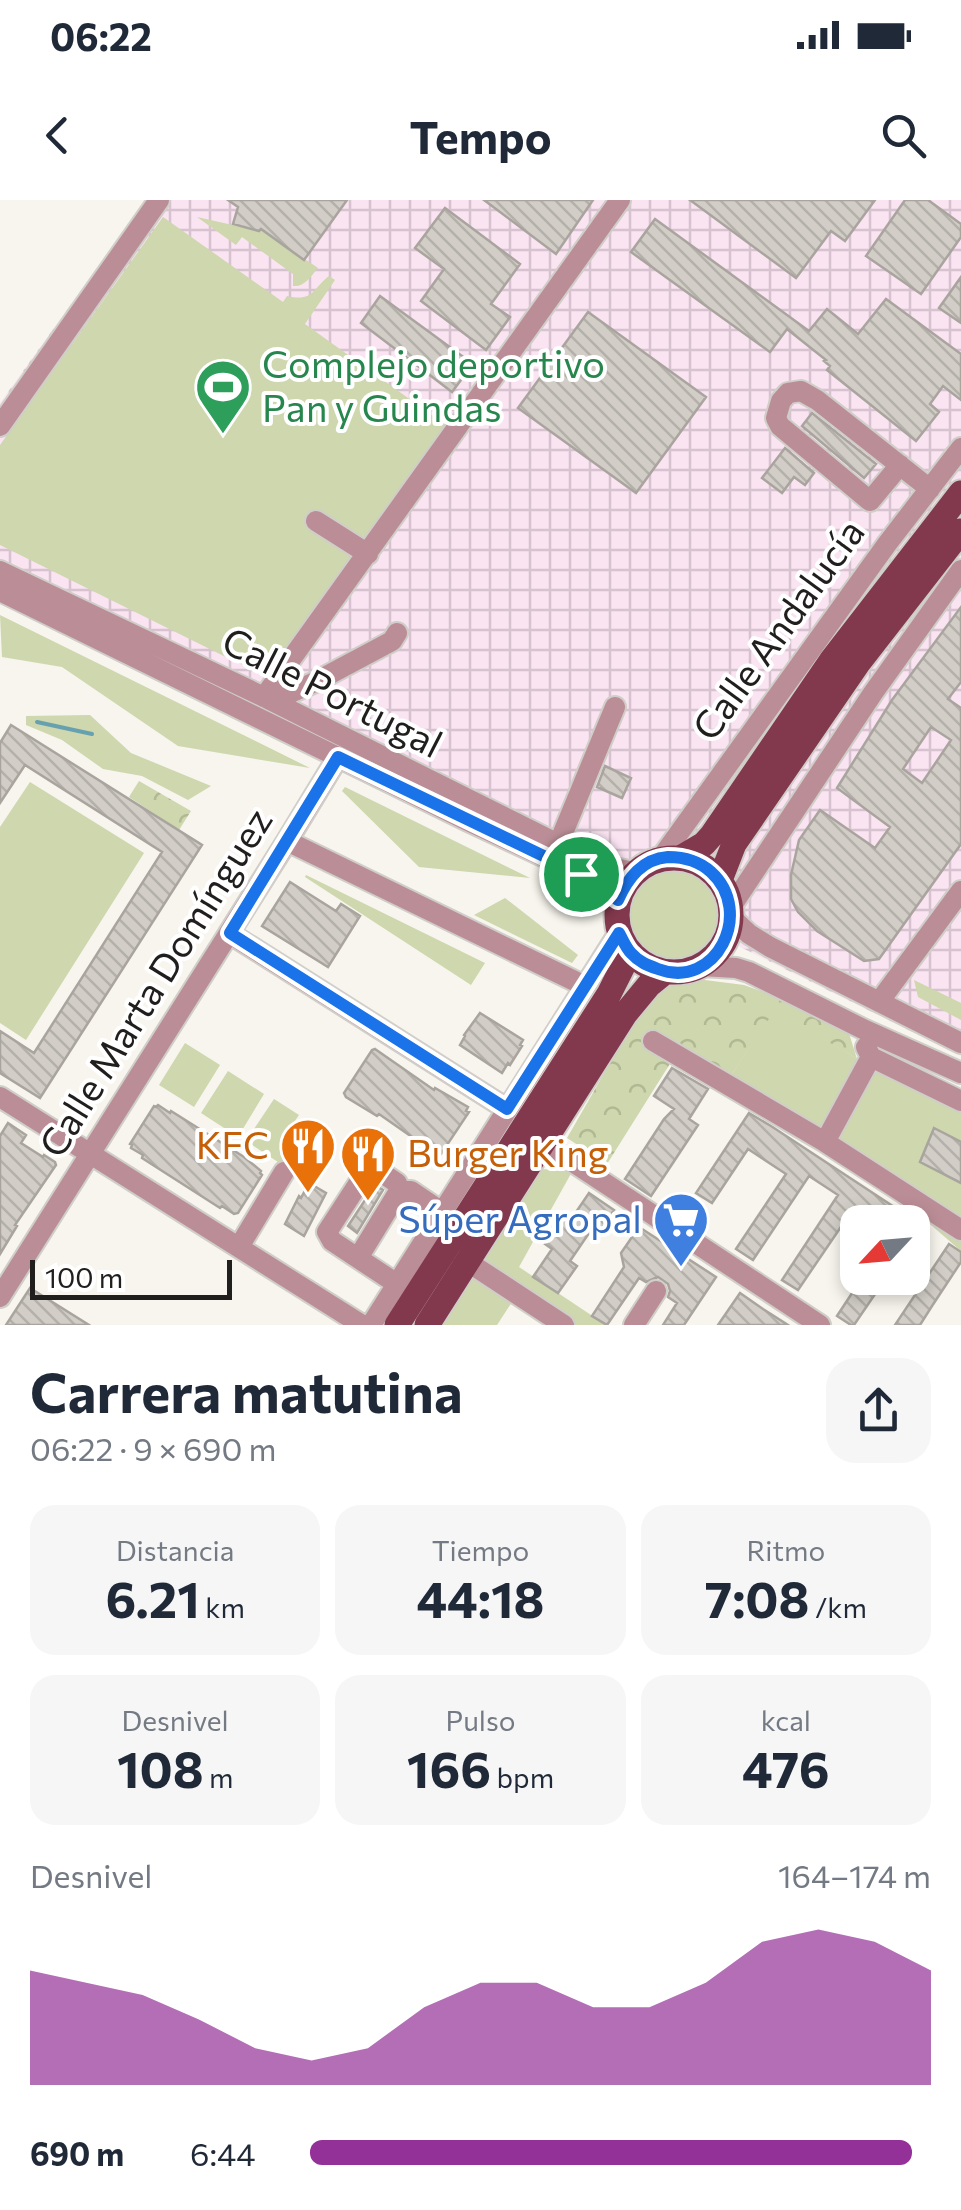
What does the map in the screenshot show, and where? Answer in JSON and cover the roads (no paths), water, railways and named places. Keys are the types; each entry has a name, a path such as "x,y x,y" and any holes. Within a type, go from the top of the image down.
{"main road":[{"name":"Calle Andalucía","path":"672,857 704,844 712,835 831,661 961,493"},
{"path":"720,880 734,844 848,678 961,531"},
{"path":"672,857 704,865 720,880 731,912 725,942 715,956 684,972 666,972 643,964 624,943 616,915 625,883 634,872 647,863 672,857"},
{"path":"397,1325 608,994 624,943"},
{"path":"428,1325 624,1014 649,984 666,972"}],"street":[{"path":"0,426 160,200"},
{"path":"269,699 620,200"},
{"path":"900,464 870,501 780,426 776,418 781,401 788,393 801,392 817,400 900,464 930,489"},
{"name":"Calle Andalucía","path":"672,857 961,448"},
{"path":"316,521 368,554"},
{"path":"961,570 874,692 731,912 749,934 770,948 961,1043"},
{"name":"Calle Portugal","path":"0,571 269,699 558,844 610,868 634,872"},
{"name":"Calle Portugal","path":"0,591 581,874 618,900"},
{"path":"269,699 317,682 392,641 397,633"},
{"path":"558,844 615,707"},
{"name":"Calle Marta Domínguez","path":"0,1296 338,757"},
{"path":"288,841 585,986"},
{"path":"879,1002 961,891"},
{"path":"230,933 507,1109"},
{"path":"370,1325 585,986 624,943"},
{"path":"701,966 742,970 961,1073"},
{"path":"865,1030 871,1057 961,1102"},
{"path":"653,1041 746,1093 961,1230"},
{"path":"825,1142 871,1057"},
{"path":"0,1096 362,1325"},
{"path":"544,1143 820,1325"},
{"path":"358,1258 398,1191 397,1183 376,1170 364,1175 326,1232 332,1241 396,1284"},
{"path":"239,1246 284,1172"},
{"path":"387,1210 411,1191 442,1212"},
{"path":"468,1262 564,1325"},
{"path":"634,1325 656,1290"}],"waterway":[{"path":"37,722 92,734"}],"place":[{"name":"Complejo deportivo Pan y Guindas","path":"223,436"},
{"name":"KFC","path":"308,1195"},
{"name":"Burger King","path":"368,1203"},
{"name":"Súper Agropal","path":"681,1269"}]}
